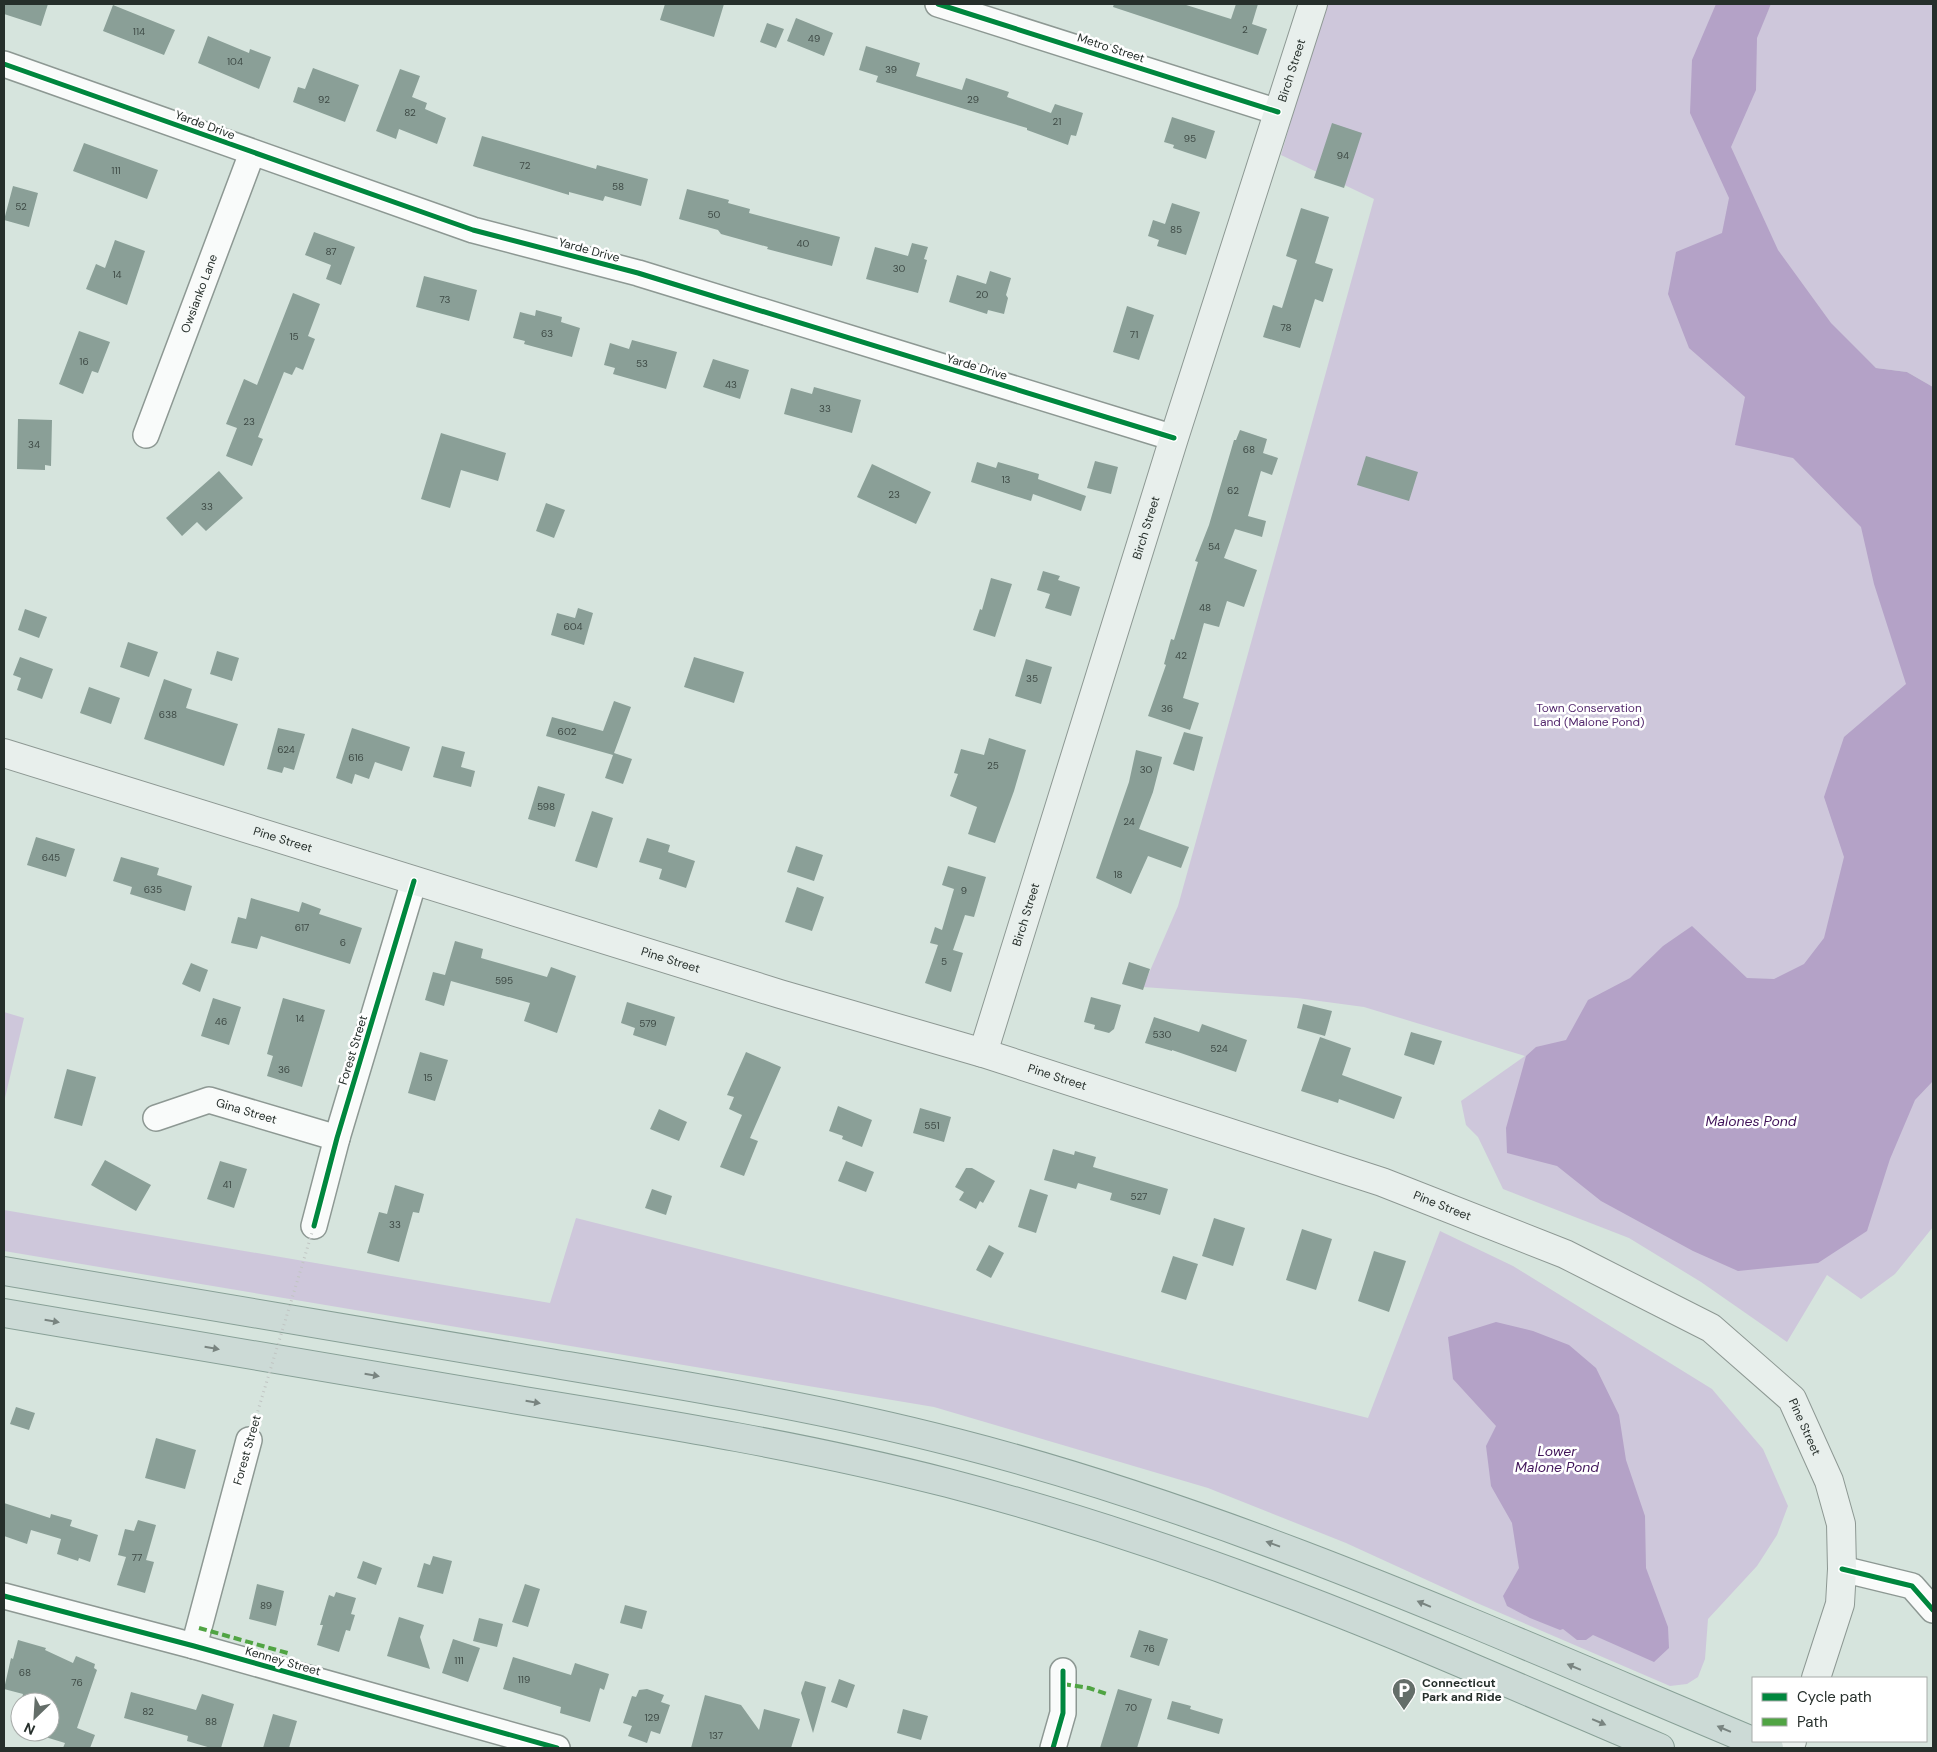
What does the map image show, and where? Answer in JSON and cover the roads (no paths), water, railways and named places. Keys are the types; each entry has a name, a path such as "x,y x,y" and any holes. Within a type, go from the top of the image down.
{"highway":[{"path":"4,1271 691,1386 844,1416 959,1443 1071,1475 1297,1552 1752,1741"},
{"path":"4,1313 688,1428 838,1457 948,1483 1060,1515 1161,1547 1279,1589 1660,1748"},
{"path":"1755,1742 1769,1748"}],"main road":[{"name":"Birch Street","path":"983,1053 1174,438 1313,4"},
{"name":"Pine Street","path":"4,753 780,994 983,1053 1382,1182 1565,1254 1711,1328 1792,1399 1829,1481 1841,1524 1842,1569 1840,1604 1816,1677"}],"street":[{"name":"Metro Street","path":"938,4 1278,112"},
{"name":"Yarde Drive","path":"4,64 474,230 638,273 1174,438"},
{"name":"Owsianko Lane","path":"146,435 252,153"},
{"name":"Forest Street","path":"314,1226 337,1138 414,881"},
{"name":"Gina Street","path":"156,1118 210,1100 337,1138"},
{"name":"Forest Street","path":"194,1646 249,1440"},
{"path":"1842,1569 1912,1586 1933,1610"},
{"name":"Kenney Street","path":"4,1596 194,1646 557,1748"},
{"path":"1053,1748 1063,1713 1063,1671"}],"water":[{"name":"Malones Pond","path":"1716,4 1771,4 1757,38 1756,90 1731,147 1778,250 1831,323 1876,368 1907,372 1933,387 1933,1081 1915,1100 1890,1159 1867,1231 1818,1263 1738,1271 1693,1251 1601,1201 1557,1166 1507,1153 1506,1128 1526,1056 1536,1047 1566,1040 1588,1000 1630,978 1663,946 1692,926 1747,978 1774,979 1804,964 1824,938 1844,857 1824,797 1844,737 1906,684 1874,584 1861,527 1793,458 1735,445 1745,397 1689,348 1668,294 1676,252 1722,233 1729,198 1690,113 1692,60"},
{"name":"Lower Malone Pond","path":"1496,1322 1533,1331 1569,1345 1596,1368 1619,1415 1626,1460 1645,1516 1646,1568 1668,1627 1669,1648 1654,1662 1593,1635 1586,1640 1577,1640 1563,1629 1560,1630 1530,1618 1507,1606 1503,1596 1519,1568 1512,1523 1491,1486 1486,1446 1496,1426 1453,1379 1448,1337"}],"place":[{"name":"Connecticut Park and Ride","path":"1404,1711"}],"park label":[{"name":"Town Conservation Land (Malone Pond)","path":"1589,715"}]}
